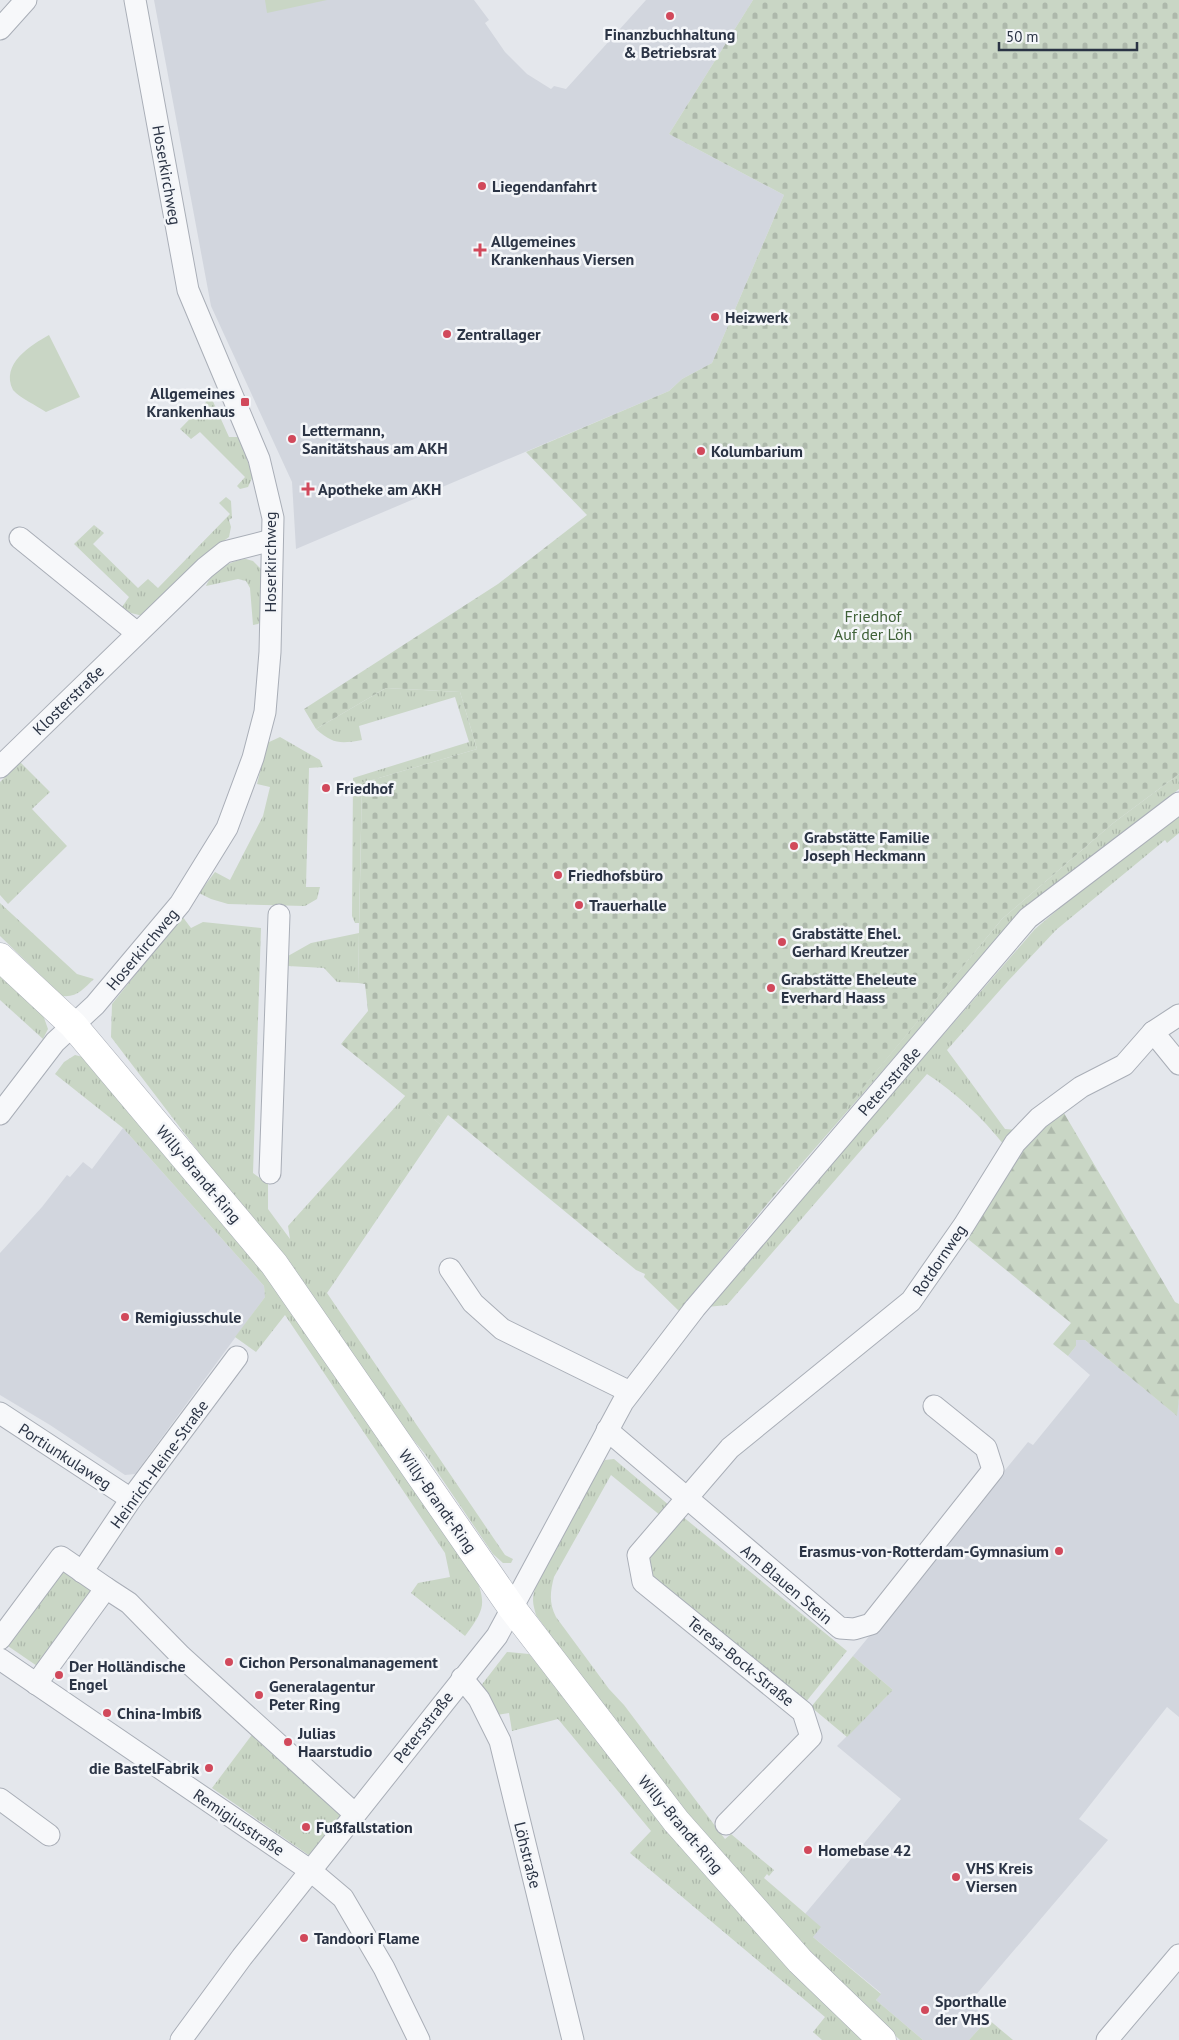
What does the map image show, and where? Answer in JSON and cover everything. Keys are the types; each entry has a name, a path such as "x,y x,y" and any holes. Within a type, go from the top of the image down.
{"main road":[{"name":"Willy-Brandt-Ring","path":"0,957 73,1024 274,1264 512,1608 676,1821 800,1961 882,2040"}],"street":[{"path":"4,17 26,0"},
{"name":"Hoserkirchweg","path":"0,1114 56,1042 95,1005 180,904 227,828 253,758 265,712 270,652 272,518 259,458 188,290 135,0"},
{"path":"20,538 137,633"},
{"name":"Klosterstraße","path":"0,767 205,568 225,552 272,540"},
{"name":"Petersstraße","path":"181,2040 354,1814 497,1636 607,1430 630,1392 695,1308 1028,918 1179,802"},
{"path":"270,1173 279,915"},
{"name":"Rotdornweg","path":"687,1499 730,1448 911,1301 964,1225 1015,1143 1039,1118 1081,1087 1124,1065 1153,1032 1179,1015"},
{"path":"1153,1032 1179,1064"},
{"path":"450,1269 473,1303 502,1330 630,1392"},
{"name":"Heinrich-Heine-Straße","path":"82,1572 131,1499 237,1357"},
{"name":"Am Blauen Stein","path":"607,1430 840,1628 854,1629 871,1624 993,1470 986,1448 934,1406"},
{"name":"Portiunkulaweg","path":"0,1413 131,1499"},
{"name":"Teresa-Bock-Straße","path":"687,1499 638,1555 643,1582 803,1712 811,1737 726,1824"},
{"path":"0,1639 61,1557 129,1603 181,1656 354,1814"},
{"path":"36,1684 106,1588"},
{"name":"Remigiusstraße","path":"4,1670 36,1684 311,1871 343,1898 384,1968 419,2040"},
{"name":"Löhstraße","path":"462,1678 479,1699 500,1740 573,2040"},
{"path":"0,1798 49,1836"},
{"path":"1107,2040 1179,1956"}],"shaded area":[{"name":"Allgemeines Krankenhaus Viersen","path":"154,0 474,0 489,20 485,23 505,52 527,74 551,89 554,86 566,89 646,0 753,0 669,134 784,195 712,363 682,379 669,391 296,549 292,482 211,306"},
{"name":"Remigiusschule","path":"123,1128 264,1286 265,1297 135,1474 125,1475 50,1425 0,1395 0,1253 42,1207 67,1175 70,1177 83,1162 92,1169"},
{"name":"Erasmus-von-Rotterdam-Gymnasium","path":"1076,1340 1085,1340 1176,1415 1179,1398 1179,1717 1167,1707 1079,1819 1108,1840 969,2003 988,2019 969,2040 923,2040 876,2000 881,1993 813,1937 805,1914 901,1799 837,1746 893,1690 853,1656 1028,1442 1033,1445 1090,1375 1068,1356 1076,1346"}],"green space":[{"path":"265,0 327,0 267,13"},
{"name":"Friedhof Auf der Löh","path":"753,0 1179,0 1179,774 1112,824 1002,919 679,1311 644,1277 645,1274 636,1270 448,1115 441,1125 341,1044 368,1011 365,984 358,983 362,783 477,749 460,692 386,688 316,729 304,709 498,584 587,515 526,452 669,391 682,379 712,363 784,195 669,134"},
{"path":"49,335 80,397 46,412 16,393 10,381 11,372 19,356"},
{"path":"211,397 229,437 239,437 253,476 248,487 240,489 237,486 245,477 200,432 191,439 180,429"},
{"path":"226,497 231,501 232,518 229,520 231,527 229,537 210,551 143,616 131,613 122,607 129,597 74,544 94,525 104,533 93,544 138,588 148,579 158,588 230,514 219,503"},
{"path":"246,559 253,561 263,571 263,620 253,625 250,588 246,581 238,579 206,586 222,568 228,564"},
{"path":"386,688 460,692 477,749 362,783 359,923 355,923 352,916 353,778 469,742 455,697 359,726 362,740 337,742 327,738 316,729"},
{"path":"280,737 320,760 323,767 309,768 306,887 320,887 317,899 305,906 228,904 211,899 199,893 215,872 230,880 263,816 270,787 257,784 267,743"},
{"path":"20,762 50,792 32,809 67,846 8,904 0,895 0,782"},
{"path":"1179,774 1179,789 1059,881 1007,928 769,1201 1002,919 1112,824"},
{"path":"1179,815 1179,833 1167,843 1165,840 1056,930 947,1050 1005,1129 1017,1130 1004,1145 968,1106 927,1074 727,1305 707,1307 1035,929 1089,883"},
{"path":"0,903 77,974 94,979 76,994 62,996 0,936"},
{"path":"182,916 191,928 203,922 261,928 253,1173 268,1184 268,1209 290,1239 288,1226 406,1095 441,1125 327,1293 505,1555 513,1559 511,1563 503,1563 493,1554 425,1454 379,1398 310,1298 111,1037 112,1004"},
{"path":"359,933 358,983 337,982 324,968 288,966 288,956 311,943"},
{"path":"0,974 43,1015 48,1029 43,1039 0,1000"},
{"path":"75,1055 87,1058 265,1267 473,1566 482,1596 482,1603 478,1617 465,1636 411,1593 418,1583 450,1577 445,1553 285,1315 256,1352 235,1337 265,1297 264,1286 123,1128 55,1074 64,1062"},
{"path":"1061,1108 1175,1302 1179,1304 1179,1398 1177,1416 1085,1340 1076,1340 1076,1346 1068,1356 1053,1344 1071,1323 968,1239 996,1187 1015,1158"},
{"path":"614,1459 670,1506 661,1516 611,1475 554,1577 551,1598 556,1617 725,1839 731,1834 774,1870 769,1876 767,1874 764,1878 821,1927 813,1937 881,1994 876,2000 923,2040 900,2040 824,1970 671,1799 536,1615 533,1600 536,1586 551,1550 605,1460"},
{"path":"682,1516 847,1651 805,1703 649,1573 648,1560"},
{"path":"63,1566 97,1592 40,1668 5,1644"},
{"path":"507,1652 529,1654 746,1917 865,2040 822,2040 813,2032 825,2017 630,1853 651,1831 558,1719 512,1731 509,1713 497,1715 480,1687"},
{"path":"853,1656 893,1690 847,1737 811,1707"},
{"path":"254,1732 342,1814 310,1856 212,1788"},
{"path":"988,2019 1013,2040 969,2040"}],"place":[{"name":"Finanzbuchhaltung & Betriebsrat","path":"670,16"},
{"name":"Liegendanfahrt","path":"482,186"},
{"name":"Allgemeines Krankenhaus Viersen","path":"480,250"},
{"name":"Heizwerk","path":"715,317"},
{"name":"Zentrallager","path":"447,334"},
{"name":"Allgemeines Krankenhaus","path":"245,402"},
{"name":"Lettermann, Sanitätshaus am AKH","path":"292,439"},
{"name":"Kolumbarium","path":"701,451"},
{"name":"Apotheke am AKH","path":"308,489"},
{"name":"Friedhof","path":"326,788"},
{"name":"Grabstätte Familie Joseph Heckmann","path":"794,846"},
{"name":"Friedhofsbüro","path":"558,875"},
{"name":"Trauerhalle","path":"579,905"},
{"name":"Grabstätte Ehel. Gerhard Kreutzer","path":"782,942"},
{"name":"Grabstätte Eheleute Everhard Haass","path":"771,988"},
{"name":"Remigiusschule","path":"125,1317"},
{"name":"Erasmus-von-Rotterdam-Gymnasium","path":"1059,1551"},
{"name":"Cichon Personalmanagement","path":"229,1662"},
{"name":"Der Holländische Engel","path":"59,1675"},
{"name":"Generalagentur Peter Ring","path":"259,1695"},
{"name":"China-Imbiß","path":"107,1713"},
{"name":"Julias Haarstudio","path":"288,1742"},
{"name":"die BastelFabrik","path":"209,1768"},
{"name":"Fußfallstation","path":"306,1827"},
{"name":"Homebase 42","path":"808,1850"},
{"name":"VHS Kreis Viersen","path":"956,1877"},
{"name":"Tandoori Flame","path":"304,1938"},
{"name":"Sporthalle der VHS","path":"925,2010"}]}
